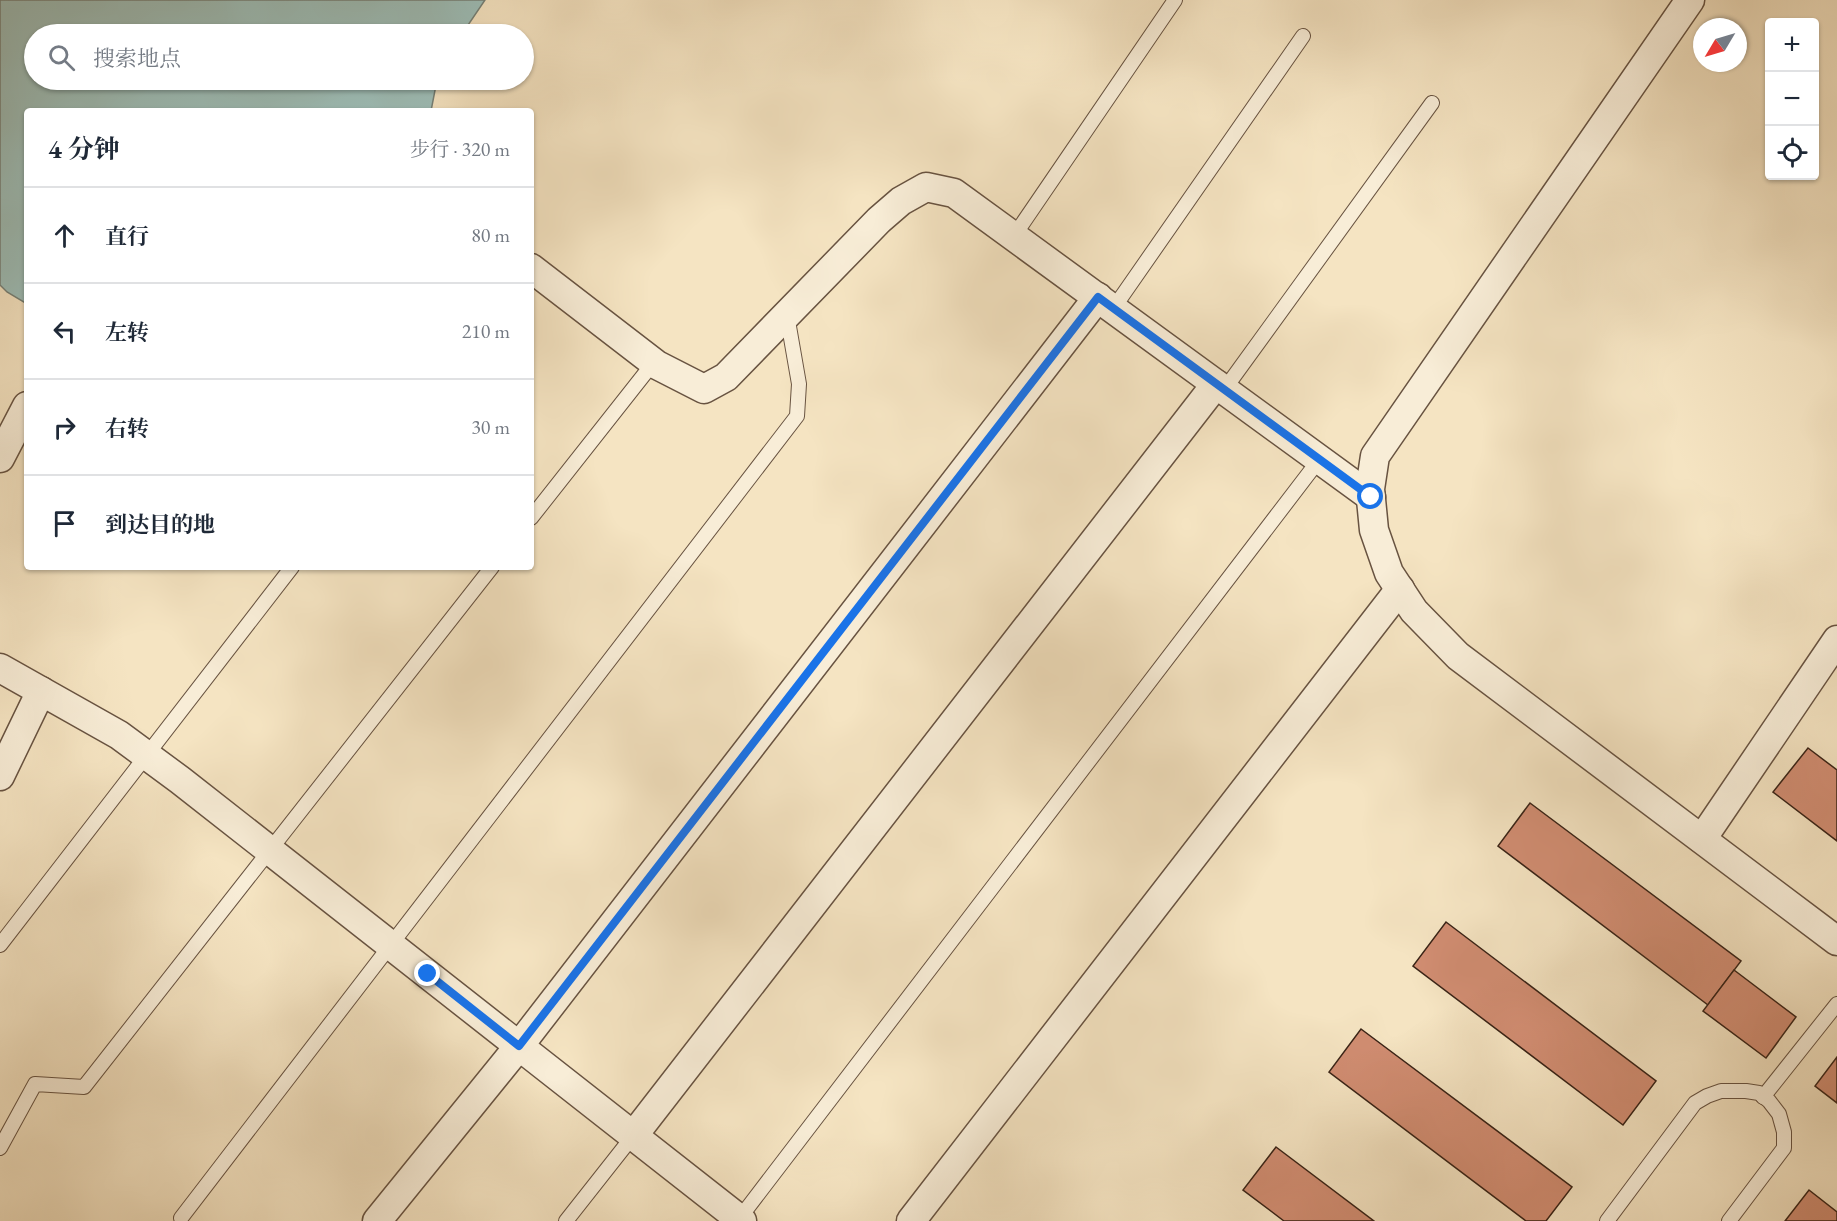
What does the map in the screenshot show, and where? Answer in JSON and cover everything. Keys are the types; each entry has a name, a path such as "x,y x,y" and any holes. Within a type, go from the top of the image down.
{"street":[{"path":"1690,0 1375,456 1370,489 1374,530 1389,573 1414,611 1458,656 1837,941"},
{"path":"534,270 654,362 704,389 726,377 879,220 901,201 927,187 954,193 1371,497"},
{"path":"377,1221 519,1046 1105,303"},
{"path":"633,1136 1220,387"},
{"path":"0,458 24,411"},
{"path":"911,1221 1400,589"},
{"path":"1702,839 1837,640"},
{"path":"0,668 119,735 270,850 740,1220"},
{"path":"0,776 41,691"}],"lane":[{"path":"1014,236 1175,0"},
{"path":"1105,303 1303,36"},
{"path":"1220,387 1432,104"},
{"path":"180,1218 797,416 799,384 787,315"},
{"path":"534,514 654,362"},
{"path":"740,1220 1319,460"},
{"path":"0,945 290,570"},
{"path":"0,1148 35,1084 84,1086 490,570"},
{"path":"1763,1097 1837,1004"},
{"path":"1607,1221 1695,1103 1720,1091 1759,1093 1779,1114 1784,1132 1784,1148 1729,1221"},
{"path":"566,1221 633,1136"}],"water":[{"path":"0,0 485,0 469,24 24,24 24,90 435,90 432,108 24,108 24,302 0,285"}],"building":[{"path":"1808,748 1837,770 1837,841 1773,792"},
{"path":"1530,803 1741,961 1708,1005 1498,846"},
{"path":"1446,922 1656,1081 1623,1125 1413,966"},
{"path":"1734,970 1796,1017 1766,1058 1703,1011"},
{"path":"1361,1029 1572,1187 1546,1221 1526,1221 1329,1072"},
{"path":"1837,1057 1837,1103 1815,1086"},
{"path":"1276,1147 1374,1221 1284,1221 1243,1190"},
{"path":"1809,1190 1837,1212 1837,1221 1785,1221"}],"route":[{"path":"428,974 519,1046 1098,297 1371,497"}]}
